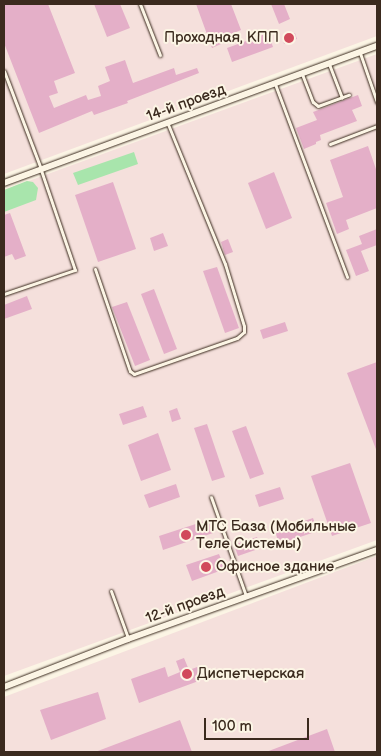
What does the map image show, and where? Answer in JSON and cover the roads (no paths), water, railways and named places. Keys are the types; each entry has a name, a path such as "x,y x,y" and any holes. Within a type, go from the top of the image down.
{"street":[{"name":"14-й проезд","path":"4,183 377,46"},
{"name":"12-й проезд","path":"4,687 128,639 377,550"}],"lane":[{"path":"140,4 160,55"},
{"path":"360,52 377,102"},
{"path":"329,64 342,98"},
{"path":"4,71 41,170 75,270 4,294"},
{"path":"302,74 315,104 321,106 349,95"},
{"path":"275,84 347,277"},
{"path":"94,269 130,372 134,374 237,338 244,332 244,326 225,264 168,123"},
{"path":"330,144 377,126"},
{"path":"211,497 246,596"},
{"path":"112,591 128,639"}],"place":[{"name":"Проходная, КПП","path":"289,38"},
{"name":"МТС База (Мобильные Теле Системы)","path":"186,535"},
{"name":"Офисное здание","path":"206,567"},
{"name":"Диспетчерская","path":"187,674"}]}
